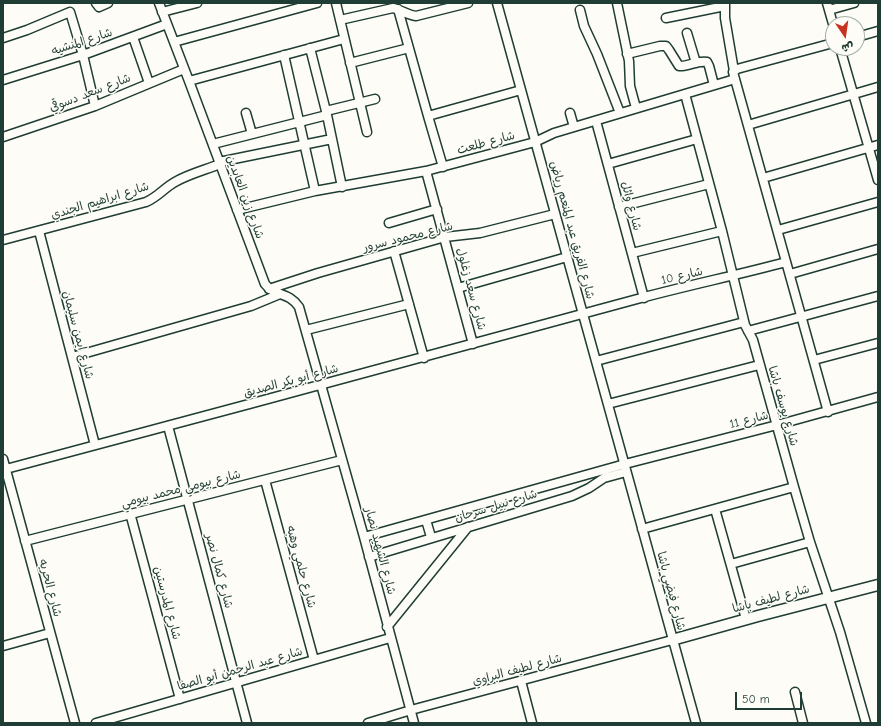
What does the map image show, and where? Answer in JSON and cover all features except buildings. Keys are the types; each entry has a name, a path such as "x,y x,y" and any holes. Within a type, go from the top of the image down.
{"street":[{"path":"96,3 99,7 108,3"},
{"name":"شارع زين العابدين","path":"158,3 213,144 261,275 269,289"},
{"path":"162,12 197,3"},
{"path":"174,42 317,3"},
{"path":"336,3 367,132"},
{"path":"340,20 388,9 398,9 410,15 416,16 468,3"},
{"name":"شارع الفريق عبد المنعم رياض","path":"497,3 626,468"},
{"path":"617,3 630,68 630,86 636,108"},
{"path":"831,16 828,6 854,3"},
{"path":"666,18 725,5 724,18 734,75 828,412"},
{"path":"398,9 443,167"},
{"path":"580,10 584,26 591,42 595,47 620,113"},
{"path":"3,38 28,30 70,12 83,55 95,106"},
{"name":"شارع المنشيه","path":"3,80 83,55 167,24"},
{"path":"865,35 878,31"},
{"path":"687,33 696,63"},
{"path":"133,37 150,83"},
{"path":"189,81 344,39"},
{"path":"627,54 663,46 668,48 679,66 682,67 704,61 708,64 714,85"},
{"name":"شارع طلعت","path":"237,210 315,191 426,171 535,142 554,133 714,85 734,75 825,46"},
{"path":"310,48 342,187"},
{"path":"350,63 409,48"},
{"path":"284,55 315,191"},
{"path":"842,56 878,180"},
{"name":"شارع سعد دسوقي","path":"3,137 95,106 184,68"},
{"path":"748,124 878,87"},
{"path":"428,116 521,90"},
{"name":"شارع يوسف باشا","path":"685,94 722,231 744,322 753,340 810,542 845,648 866,723"},
{"path":"213,144 299,122 375,99"},
{"path":"246,113 252,134"},
{"path":"570,113 574,127"},
{"name":"شارع وائل","path":"596,121 644,298"},
{"name":"شارع ابراهيم الجندي","path":"3,240 146,202 154,199 166,187 175,182 220,163 332,139"},
{"path":"608,164 697,139"},
{"path":"763,178 878,145"},
{"name":"شارع سعد زغلول","path":"426,171 473,344"},
{"path":"619,207 709,184"},
{"path":"778,230 878,202"},
{"path":"389,223 437,209"},
{"name":"شارع محمود سرور","path":"269,289 394,251 445,238 480,233 555,214"},
{"name":"شارع ايمن سليمان","path":"39,231 95,446"},
{"path":"632,253 722,231"},
{"path":"790,274 878,249"},
{"path":"394,251 424,358"},
{"path":"458,288 567,257"},
{"name":"شارع 10","path":"583,314 786,262"},
{"path":"269,289 288,296 294,300 299,307 321,386"},
{"path":"72,357 251,306 280,294"},
{"path":"748,331 878,296"},
{"path":"306,330 409,304"},
{"name":"شارع أبو بكر الصديق","path":"6,469 321,386 583,314"},
{"path":"596,361 744,322"},
{"path":"814,360 878,343"},
{"path":"608,404 759,365"},
{"name":"شارع الشهيد نصار","path":"321,386 364,537 414,723"},
{"name":"شارع 11","path":"626,468 878,398"},
{"name":"شارع كمال نصر","path":"168,426 247,723"},
{"name":"شارع الحريه","path":"3,459 74,723"},
{"name":"شارع بيومي محمد بيومي","path":"25,540 342,460"},
{"name":"شارع نبيل سرحان","path":"364,537 626,468"},
{"name":"شارع نبيل سرحان","path":"369,556 580,493 604,478 626,468"},
{"name":"شارع فيضي باشا","path":"626,468 696,723"},
{"name":"شارع حلمي وهبه","path":"265,480 314,660"},
{"path":"642,529 794,487"},
{"path":"715,509 746,619"},
{"name":"شارع المدرستين","path":"130,513 180,699"},
{"path":"426,520 432,537"},
{"path":"388,627 468,527"},
{"path":"731,564 810,542"},
{"name":"شارع لطيف باشا","path":"672,640 746,619 878,585"},
{"path":"3,646 50,633"},
{"name":"شارع عبد الرحمن أبو الصفا","path":"96,723 390,638"},
{"name":"شارع لطيف البراوي","path":"368,723 411,710 672,640"},
{"path":"521,681 532,723"},
{"path":"795,692 803,723"}]}
